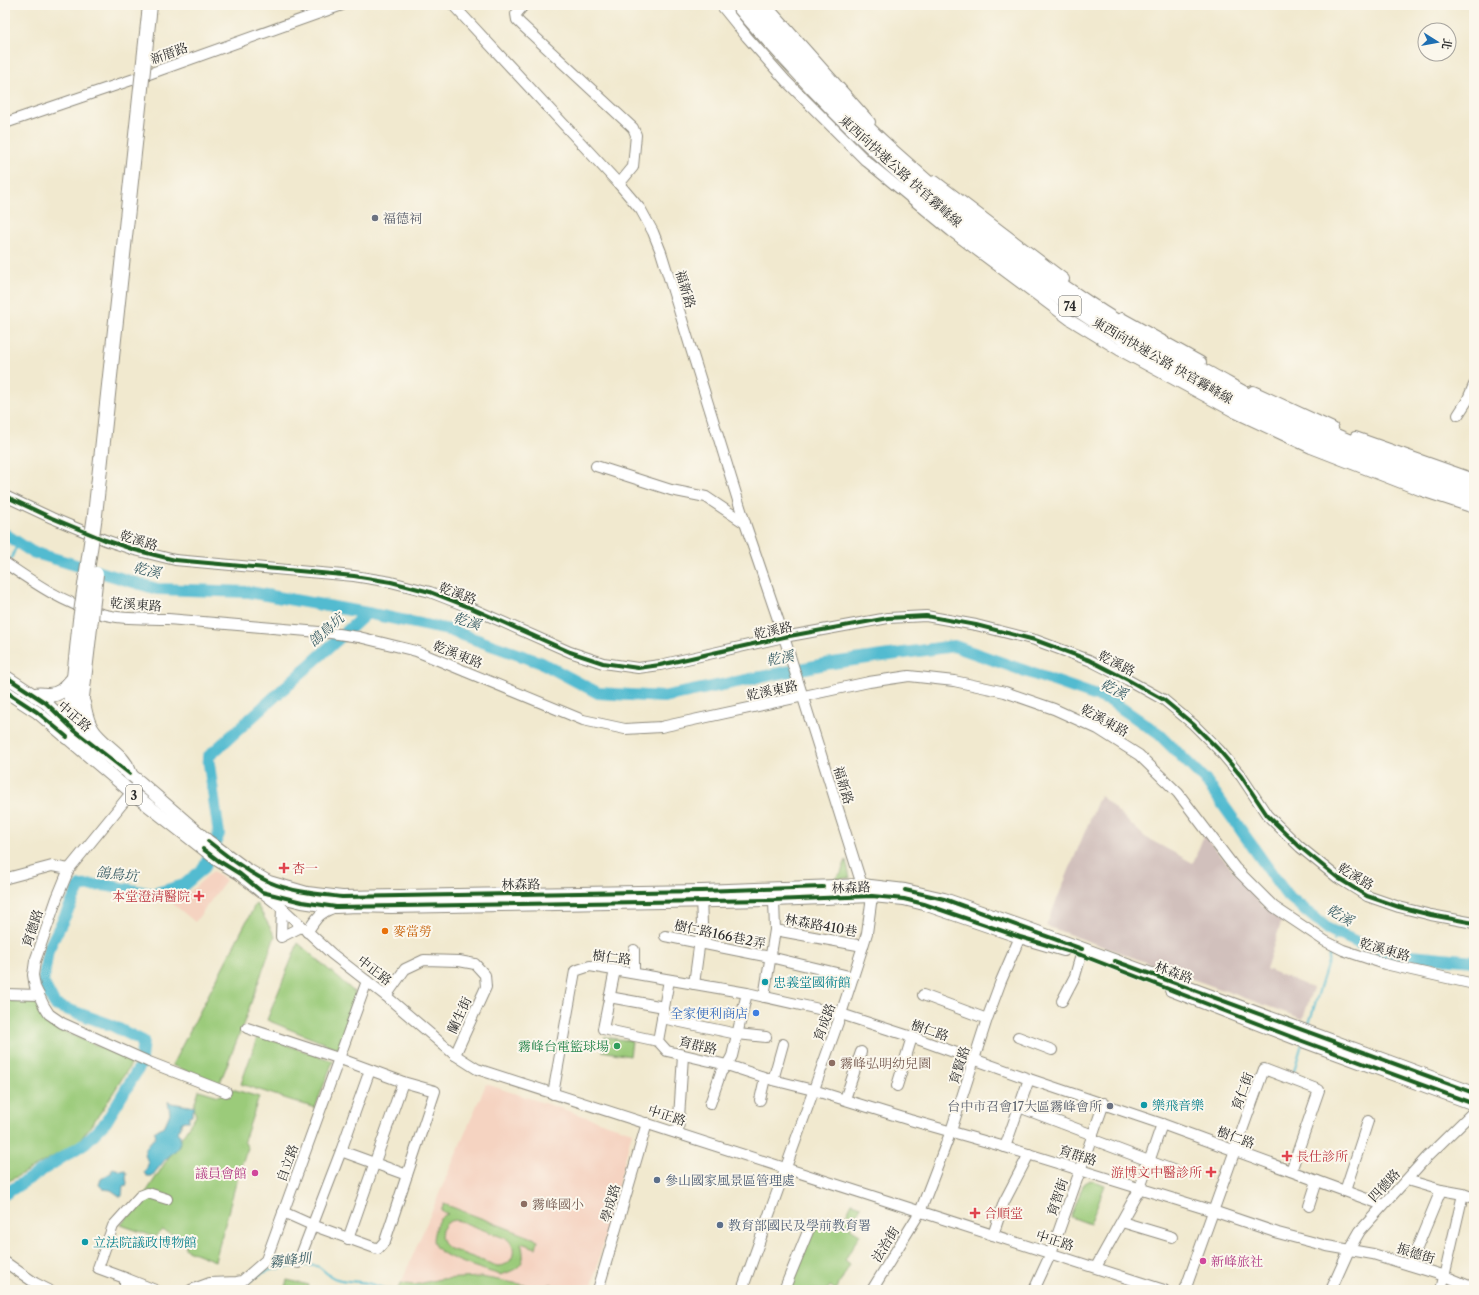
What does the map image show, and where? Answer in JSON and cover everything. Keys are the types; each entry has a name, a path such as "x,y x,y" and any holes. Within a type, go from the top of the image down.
{"highway":[{"path":"135,778 124,762 96,736 92,730 86,717 82,697 86,620 95,515 150,5"},
{"path":"70,730 74,678 86,620 156,5"},
{"name":"東西向快速公路 快官霧峰線","path":"738,5 808,84 886,161 973,234 1056,296 1163,363 1260,414 1348,454 1474,499"},
{"name":"東西向快速公路 快官霧峰線","path":"755,5 816,74 893,152 977,223 1073,294 1170,354 1276,410 1403,463 1474,487"},
{"path":"35,695 58,693 65,689 74,678"},
{"path":"70,730 82,697"}],"main road":[{"name":"中正路","path":"5,676 35,695 131,792 206,845"},
{"name":"中正路","path":"5,691 70,730 135,778 206,845"},
{"name":"3","path":"206,845 221,857 269,882"},
{"name":"中正路","path":"221,857 262,892"},
{"name":"林森路","path":"269,882 307,893 342,898 701,896 774,900 872,896 904,899 1022,932 1298,1034"},
{"name":"林森路","path":"262,892 302,902 336,907 390,907 701,896 862,885 905,890 944,899 1081,955 1298,1034"},
{"name":"3","path":"1298,1034 1474,1104"},
{"name":"3","path":"1313,1040 1474,1093"}],"street":[{"name":"新厝路","path":"5,123 146,75 342,5"},
{"name":"福新路","path":"453,5 619,184 641,210 653,232 661,252 745,523 785,640 862,885"},
{"path":"524,5 516,14 517,20 633,128 636,135 633,167 619,184"},
{"path":"721,5 786,81 865,160 951,231 1070,320 1119,350 1270,429 1311,448 1422,491 1474,508"},
{"path":"766,5 875,128 929,176 1089,298 1248,389 1344,433 1474,479"},
{"path":"1458,415 1467,402 1474,385"},
{"path":"596,466 671,490 706,497 745,523"},
{"name":"乾溪路","path":"5,496 52,518 105,540 135,550 176,560 354,576 390,582 430,592 472,608 570,652 602,663 638,668 660,665 888,618 926,616 976,625 1035,640 1089,660 1164,700 1193,724 1219,750 1241,776 1267,815 1300,847 1338,878 1368,896 1399,907 1474,923"},
{"name":"乾溪東路","path":"5,563 53,595 99,614 123,619 157,619 331,633 359,637 416,651 583,720 625,729 662,727 802,694 909,676 954,681 1005,692 1054,709 1098,729 1139,755 1178,793 1235,868 1274,907 1324,941 1343,950 1385,964 1474,984"},
{"name":"育德路","path":"135,778 131,792 69,869 57,898 35,961 33,976 35,987 49,1014 62,1023 133,1056 226,1092"},
{"path":"5,877 6,878 52,866 69,869"},
{"path":"262,892 269,882"},
{"path":"862,885 872,896"},
{"name":"中正路","path":"262,892 282,908 304,930 332,954 386,996 455,1054 476,1069 1051,1253 1147,1287 1164,1290"},
{"path":"694,984 702,925 701,896"},
{"name":"育成路","path":"742,1290 841,1014 868,933 872,896"},
{"path":"764,997 775,930 774,900"},
{"path":"282,908 280,937 304,930 324,911 336,907"},
{"name":"林森路410巷","path":"775,930 863,946"},
{"name":"育賢路","path":"920,1212 951,1131 987,1019 1022,932"},
{"name":"樹仁路166巷2弄","path":"665,936 770,957 853,977"},
{"path":"634,950 634,973"},
{"path":"1062,1001 1074,976 1081,955"},
{"name":"蘭生街","path":"386,996 405,969 424,960 459,961 475,964 485,975 486,987 455,1054"},
{"name":"樹仁路","path":"553,1094 575,971 590,966 747,993 841,1014 912,1036 1029,1079 1104,1103 1383,1205"},
{"path":"615,970 603,1030 658,1041 669,980"},
{"name":"自立路","path":"191,1290 210,1284 242,1281 266,1260 367,981"},
{"path":"710,1104 721,1072 732,1056 747,993"},
{"path":"5,994 39,996"},
{"path":"924,995 987,1019"},
{"path":"609,997 664,1007"},
{"path":"662,1018 737,1034 766,1037"},
{"path":"247,1028 338,1058 403,1082 435,1091 385,1241 378,1249 312,1225 283,1212"},
{"path":"897,1086 912,1036"},
{"path":"1018,1037 1052,1050"},
{"name":"育群路","path":"658,1041 667,1051 683,1056 727,1065 769,1079 845,1099 1080,1169 1278,1233 1349,1250"},
{"path":"760,1100 782,1044"},
{"path":"845,1099 861,1052"},
{"path":"678,1133 683,1056"},
{"path":"298,1263 370,1070"},
{"name":"育仁街","path":"1185,1290 1264,1070 1319,1090 1291,1171"},
{"path":"1005,1147 1029,1079"},
{"path":"348,1239 403,1082"},
{"name":"育智街","path":"1034,1290 1051,1253 1104,1103"},
{"path":"1019,1107 1178,1172"},
{"name":"四德路","path":"1331,1290 1349,1250 1360,1231 1432,1152 1474,1111"},
{"path":"1345,1191 1368,1121"},
{"name":"學成路","path":"598,1290 647,1123"},
{"path":"1096,1268 1140,1188 1162,1124"},
{"path":"341,1151 407,1175"},
{"path":"993,1235 1004,1202 1029,1154"},
{"path":"1407,1180 1474,1198"},
{"path":"1309,1206 1317,1181"},
{"path":"1410,1264 1441,1190"},
{"path":"154,1290 98,1268 112,1226 140,1196 148,1193 167,1199"},
{"path":"1442,1290 1463,1194"},
{"name":"法治街","path":"872,1290 920,1212"},
{"path":"1122,1222 1172,1238"},
{"path":"784,1290 809,1229"},
{"name":"振德街","path":"1349,1250 1373,1254 1410,1264 1474,1288"},
{"path":"5,1262 35,1283 49,1290"},
{"path":"125,1278 125,1290"}],"shaded area":[{"path":"1100,795 1145,837 1193,863 1204,835 1262,906 1283,917 1266,969 1313,988 1303,1019 1046,926"},
{"name":"本堂澄清醫院","path":"213,871 226,880 195,922 172,903 194,888"},
{"name":"霧峰國小","path":"486,1084 632,1132 591,1290 562,1290 551,1284 542,1288 481,1277 440,1279 414,1285 401,1283"}],"green space":[{"path":"846,860 850,878 834,879 841,873"},
{"path":"256,903 275,936 243,1025 219,1085 172,1065"},
{"path":"298,943 359,996 338,1049 267,1020"},
{"path":"28,998 36,1003 42,1016 51,1026 133,1061 103,1109 78,1143 5,1183 5,1001"},
{"path":"258,1035 333,1061 315,1108 241,1084"},
{"name":"霧峰台電籃球場","path":"605,1037 632,1041 630,1056 602,1051"},
{"path":"232,1089 259,1097 244,1141 248,1148 240,1168 215,1261 185,1249 186,1240 162,1230 155,1237 121,1225 147,1191 196,1115 193,1108 199,1090 219,1096"},
{"path":"1090,1180 1105,1185 1090,1224 1071,1217 1084,1183"},
{"path":"852,1203 861,1206 850,1228 860,1234 845,1260 850,1264 836,1290 830,1286 827,1290 788,1290 811,1233 817,1222 840,1228"},
{"path":"444,1204 538,1240 536,1248 521,1243 523,1256 520,1265 513,1270 500,1275 453,1259 438,1249 433,1241 437,1224 441,1218 448,1214 441,1211","holes":["450,1221 460,1221 507,1239 513,1247 510,1260 503,1265 497,1266 448,1248 444,1244 441,1237 442,1230"]},
{"path":"481,1277 542,1288 551,1284 562,1290 397,1290 401,1283 414,1285 440,1279"},
{"path":"287,1280 309,1285 308,1290 284,1290"}],"water":[{"path":"169,1101 171,1103 195,1107 192,1115 189,1116 189,1121 184,1121 181,1123 181,1127 177,1133 180,1135 180,1140 176,1150 164,1161 152,1176 147,1176 144,1173 148,1164 145,1151 156,1134 154,1132 165,1125 170,1113"},
{"path":"113,1168 122,1171 124,1170 127,1174 127,1183 126,1186 123,1186 121,1197 111,1190 103,1189 99,1185 101,1179 112,1172 111,1170"}],"waterway":[{"name":"乾溪","path":"5,534 32,552 157,589 249,592 367,613 449,630 542,663 598,693 663,697 825,664 954,646 1111,701 1159,734 1207,782 1286,894 1328,929 1379,952 1474,961"},
{"path":"11,559 18,543"},
{"name":"鴿鳥坑","path":"5,1194 85,1143 106,1122 140,1066 143,1041 111,1025 55,1005 43,982 48,950 80,886 104,885 153,894 184,885 204,868 219,834 208,757 367,613"},
{"name":"乾溪","path":"1334,941 1337,932"},
{"path":"1308,1027 1332,949"},
{"path":"1292,1077 1302,1044"},
{"name":"霧峰圳","path":"237,1290 261,1273 270,1270 301,1266 319,1267 334,1278 344,1281 367,1283 393,1290"},
{"name":"霧峰圳","path":"406,1290 431,1287"}],"cycle path":[{"path":"5,496 52,518 105,540 135,550 175,560 354,576 391,582 430,592 471,608 570,652 603,663 638,668 660,665 784,637 888,618 926,616 976,625 1035,640 1089,660 1164,700 1193,724 1219,750 1241,776 1267,815 1300,847 1338,878 1367,896 1399,907 1474,923"},
{"path":"5,676 46,703 75,731 130,774"},
{"path":"5,691 37,712 67,737"},
{"path":"208,841 245,869 269,882 314,894 342,897 701,891 823,887"},
{"path":"203,849 240,874 262,892 302,902 336,907 774,900 872,896 904,899 924,904 1020,937 1081,955 1297,1039 1474,1104"},
{"path":"905,890 944,899 1082,949"},
{"path":"1115,961 1474,1093"}],"place":[{"name":"福德祠","path":"375,218"},
{"name":"杏一","path":"284,868"},
{"name":"本堂澄清醫院","path":"199,896"},
{"name":"麥當勞","path":"385,931"},
{"name":"忠義堂國術館","path":"765,982"},
{"name":"全家便利商店","path":"756,1013"},
{"name":"霧峰台電籃球場","path":"617,1046"},
{"name":"霧峰弘明幼兒園","path":"832,1063"},
{"name":"樂飛音樂","path":"1144,1105"},
{"name":"台中市召會17大區霧峰會所","path":"1110,1106"},
{"name":"長仕診所","path":"1287,1156"},
{"name":"游博文中醫診所","path":"1211,1172"},
{"name":"議員會館","path":"255,1173"},
{"name":"參山國家風景區管理處","path":"657,1180"},
{"name":"霧峰國小","path":"524,1204"},
{"name":"合順堂","path":"975,1213"},
{"name":"教育部國民及學前教育署","path":"720,1225"},
{"name":"立法院議政博物館","path":"85,1242"},
{"name":"新峰旅社","path":"1203,1261"}]}
